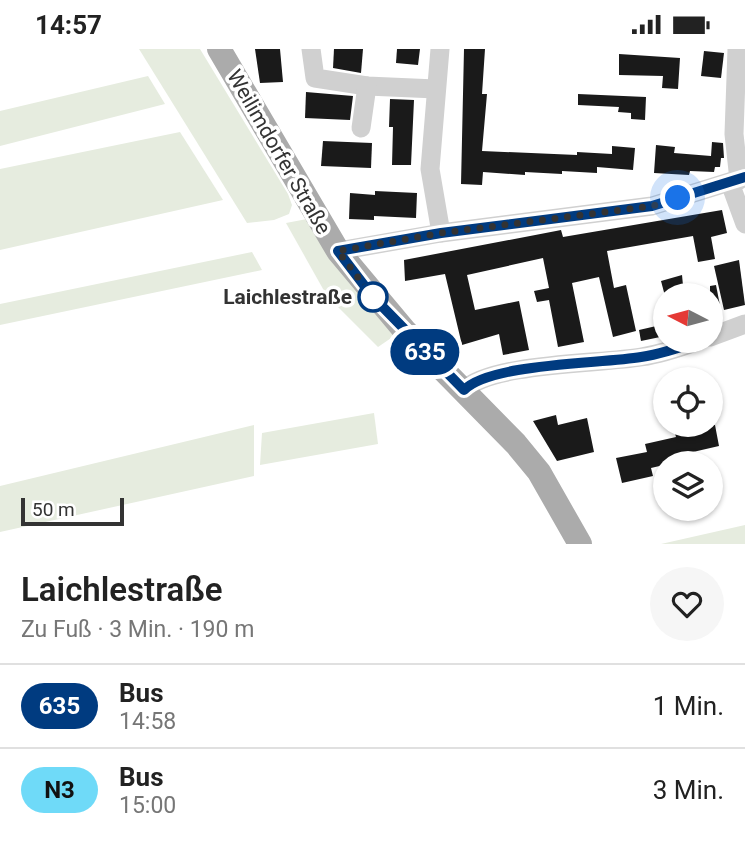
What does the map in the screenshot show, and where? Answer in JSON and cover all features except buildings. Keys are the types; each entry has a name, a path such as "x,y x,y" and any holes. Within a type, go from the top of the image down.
{"main road":[{"name":"Weilimdorfer Straße","path":"219,49 338,251 373,297 516,444 539,472 580,544"}],"street":[{"path":"311,49 314,78 367,86 436,89"},
{"path":"440,49 430,169 441,233"},
{"path":"737,49 734,134 745,224"},
{"path":"361,128 367,86"},
{"path":"338,251 441,233 652,206 738,180"},
{"path":"723,332 745,324"},
{"path":"464,390 474,381 498,374 654,353"}],"shaded area":[{"path":"139,49 200,49 288,194 292,205 289,214 274,220 247,223"},
{"path":"148,76 165,104 0,146 0,111"},
{"path":"180,132 223,200 0,250 0,169"},
{"path":"307,219 397,334 378,347 327,296 286,223"},
{"path":"252,252 262,270 0,325 0,304"},
{"path":"374,413 378,444 260,465 262,433"},
{"path":"254,425 254,476 0,532 0,486"},
{"path":"745,525 745,544 661,544"}],"bus line":[{"name":"635","path":"662,353 498,374 482,377 464,390 373,297 338,251 441,233 652,206 745,177"}],"place":[{"name":"Laichlestraße","path":"373,297"}],"route":[{"path":"373,297 338,251 441,233 652,206 678,198"}]}
